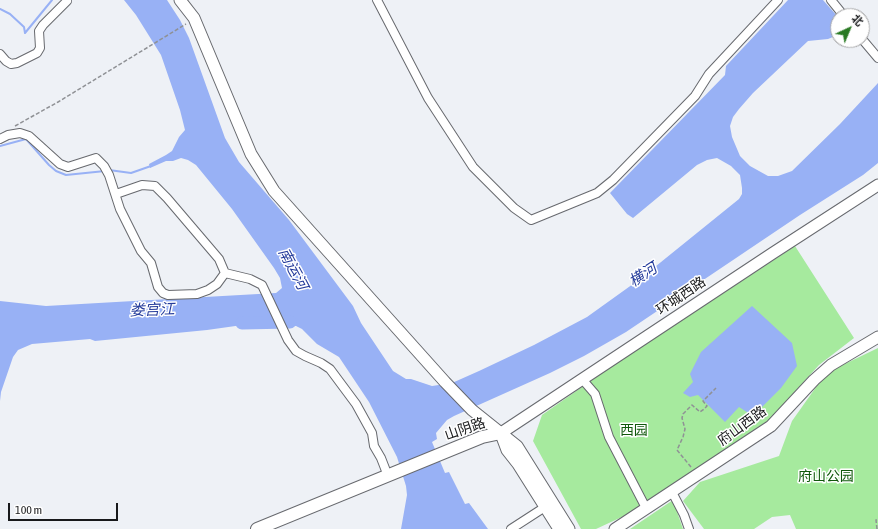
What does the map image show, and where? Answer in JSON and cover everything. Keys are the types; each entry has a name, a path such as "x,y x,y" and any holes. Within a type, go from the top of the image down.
{"main road":[{"path":"180,0 194,18 251,154 274,191 445,382 472,410 517,446 569,529"},
{"name":"环城西路","path":"501,433 878,185"},
{"name":"府山西路","path":"615,529 771,426 814,380 831,365 878,337"},
{"path":"501,433 507,450 518,464 559,529"},
{"name":"山阴路","path":"276,529 443,456 482,437 501,433"},
{"name":"山阴路","path":"257,529 388,476 402,474"}],"street":[{"path":"377,0 428,98 473,167 514,208 530,220 597,193 613,180 695,96 709,74 778,0"},
{"path":"831,0 838,8"},
{"path":"0,54 11,64 17,64 37,53 40,48 39,30 67,1"},
{"path":"870,48 878,58"},
{"path":"0,139 20,133 29,136 60,164 68,167 96,158 104,166 109,175 120,209 141,251 151,263 158,287 163,293 168,295 197,294 208,290 217,284 225,272"},
{"path":"116,194 142,186 155,186 219,259 225,272 262,285 282,328 296,351 330,369 356,404 372,433 374,446 381,458 388,476"},
{"path":"582,379 595,394 609,437 646,508"},
{"path":"672,492 684,515 689,529"},
{"path":"511,529 545,507"}],"path":[{"path":"15,134 15,125 58,102 185,24"},
{"path":"698,475 677,450 685,429 682,418 683,414 692,405 700,412 704,409 707,406 703,401 716,388"},
{"path":"877,529 876,520 878,518"}],"green space":[{"name":"西园","path":"795,246 854,338 819,365 769,420 624,516 596,529 581,529 533,441 542,415 602,373"},
{"name":"府山公园","path":"878,348 878,529 796,529 790,515 772,517 754,529 704,529 683,501 700,482 779,456 792,421 826,373"},
{"path":"673,500 683,529 630,529"}],"water":[{"name":"南运河","path":"124,0 167,0 180,20 189,38 225,138 239,162 289,220 353,306 361,323 393,371 406,379 411,379 432,386 452,383 479,371 534,345 587,317 640,279 739,199 742,194 740,175 731,166 717,158 707,160 697,165 633,218 627,214 610,193 725,75 726,66 788,0 823,0 830,8 830,38 808,41 753,93 739,109 733,117 730,126 732,137 740,156 750,166 768,176 778,176 792,171 840,124 878,83 878,163 863,175 800,215 626,332 550,373 447,420 436,433 437,439 432,442 445,473 449,472 465,504 469,503 488,529 401,529 407,495 406,486 397,457 369,402 339,357 317,344 302,329 296,326 273,325 271,321 207,330 95,341 90,339 32,344 18,350 13,357 1,392 0,401 0,301 46,306 276,293 282,288 280,278 274,268 232,209 196,165 181,158 173,161 166,161 150,168 149,164 172,151 179,137 185,130 180,110 161,55 136,15"},
{"path":"752,306 792,343 797,366 781,388 753,416 739,407 725,422 698,395 690,397 683,393 693,382 690,374 701,352"}],"waterway":[{"path":"0,9 10,14 24,27 25,33 52,0"},
{"path":"0,146 26,139 49,165 56,171 66,175 105,171"},
{"path":"109,170 131,173 151,166"},
{"name":"娄宫江","path":"242,323 290,322"}],"water label":[{"name":"横河","path":"643,275"}]}
